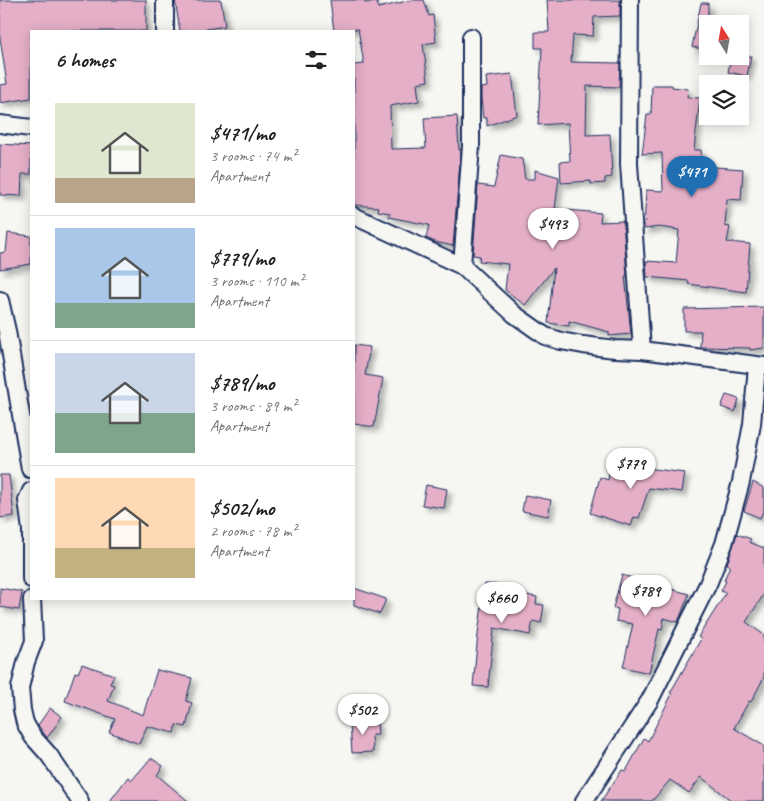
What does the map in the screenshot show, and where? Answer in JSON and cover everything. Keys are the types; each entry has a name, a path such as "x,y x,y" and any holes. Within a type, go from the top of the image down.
{"street":[{"path":"165,0 165,30"},
{"path":"630,0 629,164 642,350"},
{"path":"462,266 471,146 471,37"},
{"path":"0,124 30,128"},
{"path":"355,216 462,266 514,314 545,336 583,345 642,350 761,366 741,482 724,544 708,584 650,700 584,801"},
{"path":"0,300 30,468 30,488"},
{"path":"30,493 27,500 30,522"},
{"path":"32,600 34,642 26,662 20,688 25,723 33,737 49,755 80,801"}],"building":[{"path":"0,0 146,0 146,30 30,30 30,98 0,103 0,85 7,84 0,38"},
{"path":"175,0 221,0 225,26 200,30 180,30"},
{"path":"330,0 365,0 365,3 377,1 378,8 411,0 424,0 429,16 433,15 436,42 423,44 428,81 417,83 419,101 390,106 391,149 426,148 424,118 457,116 459,150 461,150 453,246 426,238 429,225 389,217 390,213 378,211 379,207 355,205 355,65 364,64 358,29 334,30"},
{"path":"547,0 620,0 620,16 594,17 593,36 573,35 571,62 620,63 619,87 587,86 586,135 610,134 612,177 605,178 605,183 591,184 591,181 561,183 560,162 570,161 568,123 538,125 542,48 535,48 535,32 549,32"},
{"path":"701,3 708,3 708,15 699,15 699,48 692,47"},
{"path":"749,56 751,56 747,75 728,72 729,65 749,65"},
{"path":"512,74 517,115 487,126 487,118 483,118 481,98 481,88 487,87 486,77"},
{"path":"652,85 672,85 672,87 688,89 687,97 699,98 694,150 701,150 702,166 743,169 741,200 727,199 725,226 730,227 727,242 750,244 746,292 688,284 689,281 647,277 646,261 676,263 679,230 659,227 644,229 646,190 663,191 662,153 642,154 647,115 651,115"},
{"path":"0,144 30,146 30,174 22,174 21,196 0,195"},
{"path":"501,155 522,159 525,179 535,179 535,170 559,177 555,209 601,213 600,222 623,221 627,276 625,276 631,334 609,336 609,332 569,321 569,326 548,323 554,268 525,305 505,290 508,264 479,261 480,256 473,255 478,185 494,187"},
{"path":"8,233 30,236 30,264 0,269 0,253 6,252"},
{"path":"764,307 764,348 750,350 750,348 700,347 701,331 684,331 684,309"},
{"path":"355,345 370,347 365,375 383,378 374,427 355,424"},
{"path":"726,395 739,399 735,412 721,407"},
{"path":"611,459 639,464 639,467 685,473 682,492 649,488 639,518 634,517 631,526 590,513 600,477 608,480"},
{"path":"0,475 9,475 14,516 0,518"},
{"path":"753,482 764,488 764,509 760,518 744,511"},
{"path":"426,485 447,489 444,508 422,505"},
{"path":"525,495 551,500 548,516 522,511"},
{"path":"737,534 751,539 749,542 764,548 764,594 746,622 764,635 764,677 734,728 764,746 764,801 732,801 701,777 689,793 670,780 652,801 601,801 622,770 626,771 644,738 648,741 672,694 670,693 701,639 698,637 726,593 721,591 726,581 724,580 730,566 727,564"},
{"path":"622,575 689,594 678,622 664,618 662,630 659,629 649,673 623,667 633,624 616,621 618,609 613,608"},
{"path":"485,584 504,585 504,591 537,597 536,604 544,605 541,623 533,621 530,635 494,628 488,687 473,686"},
{"path":"0,588 22,592 19,610 0,607"},
{"path":"355,588 386,599 380,614 354,605"},
{"path":"82,664 114,675 110,684 114,685 108,701 143,715 157,670 192,678 186,701 192,703 186,727 176,725 174,733 147,726 139,744 109,732 115,719 65,701 75,672 78,673"},
{"path":"50,708 62,717 47,738 38,725"},
{"path":"377,721 378,735 372,735 373,752 352,753 350,722"},
{"path":"151,758 163,766 157,775 188,801 110,801 128,777 132,780"}]}
